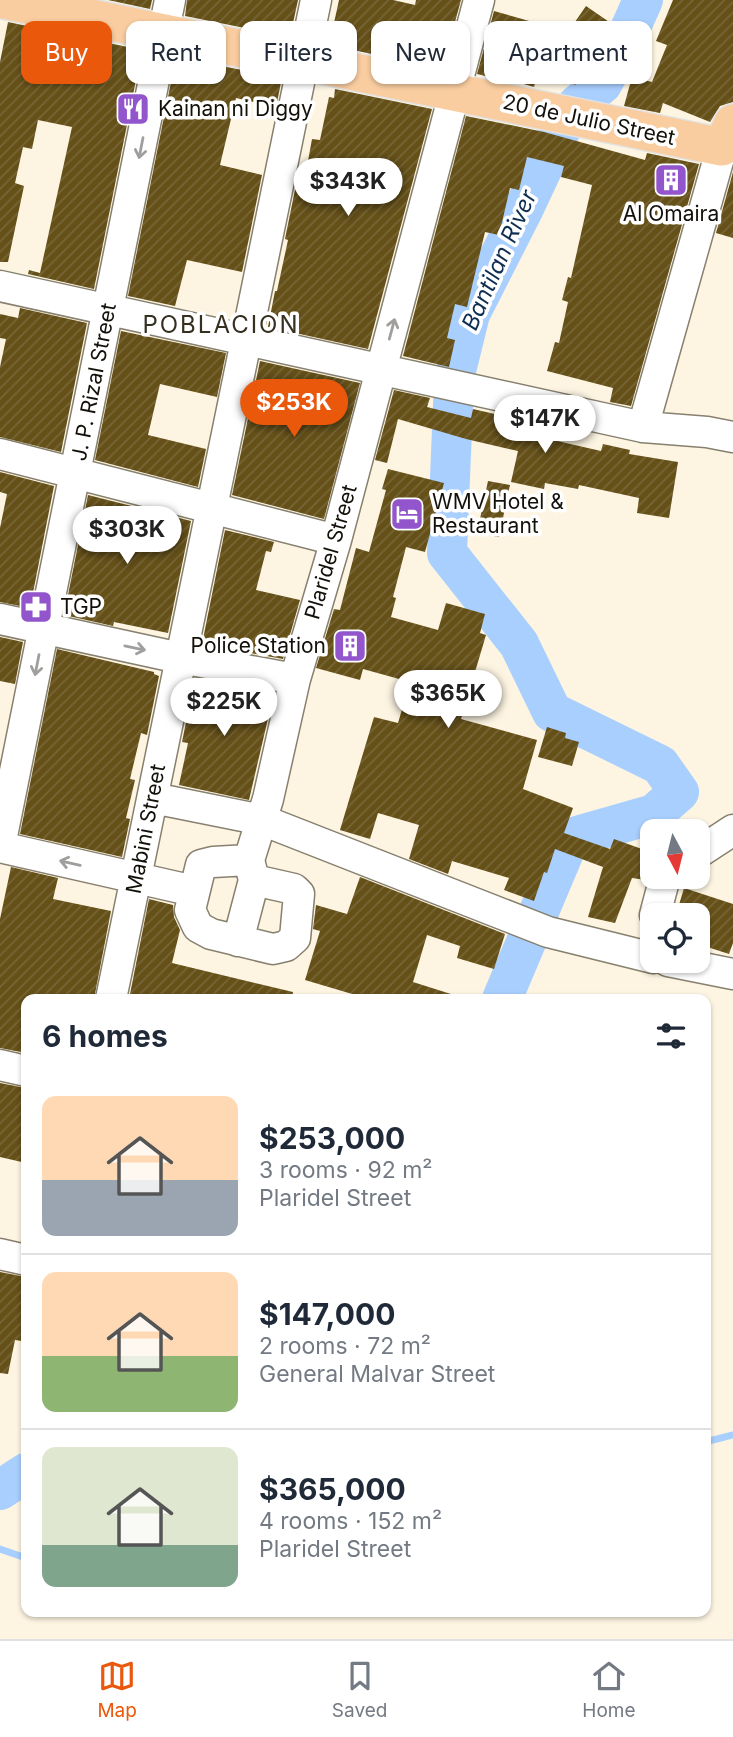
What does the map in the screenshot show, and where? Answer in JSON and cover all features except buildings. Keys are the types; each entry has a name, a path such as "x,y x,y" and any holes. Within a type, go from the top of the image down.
{"main road":[{"name":"20 de Julio Street","path":"1,1 167,16 240,40"},
{"name":"20 de Julio Street","path":"357,72 455,92 728,135"}],"street":[{"name":"Mabini Street","path":"312,21 316,0"},
{"name":"Plaridel Street","path":"238,941 262,820 296,678 336,540 479,0"},
{"name":"J. P. Rizal Street","path":"0,847 167,16"},
{"name":"Mabini Street","path":"112,994 298,84"},
{"path":"643,427 728,135"},
{"path":"0,286 643,427 733,437"},
{"path":"0,454 336,540"},
{"path":"0,619 296,678"},
{"path":"153,798 262,820 536,927 640,954"},
{"path":"710,845 733,830"},
{"path":"0,847 194,891"},
{"path":"213,862 252,870 294,889 299,894 295,938 286,946 273,949 211,934 198,927 190,909 201,865 213,862"},
{"path":"710,969 733,974"},
{"path":"0,1065 21,1070"},
{"path":"0,1254 21,1258"}],"waterway":[{"path":"578,104 602,84 643,0"},
{"name":"Bantilan River","path":"504,994 570,838 654,814 679,792 660,765 552,712 519,644 447,553 454,379 470,314 561,129"},
{"path":"711,1440 733,1435"},
{"name":"Bantilan River","path":"0,1490 21,1476"},
{"path":"0,1549 21,1556"}],"place":[{"name":"Kainan ni Diggy","path":"133,109"},
{"name":"Al Omaira","path":"671,180"},
{"name":"WMV Hotel & Restaurant","path":"407,514"},
{"name":"TGP","path":"36,607"},
{"name":"Police Station","path":"350,646"}],"district":[{"name":"POBLACION","path":"221,325"}]}
